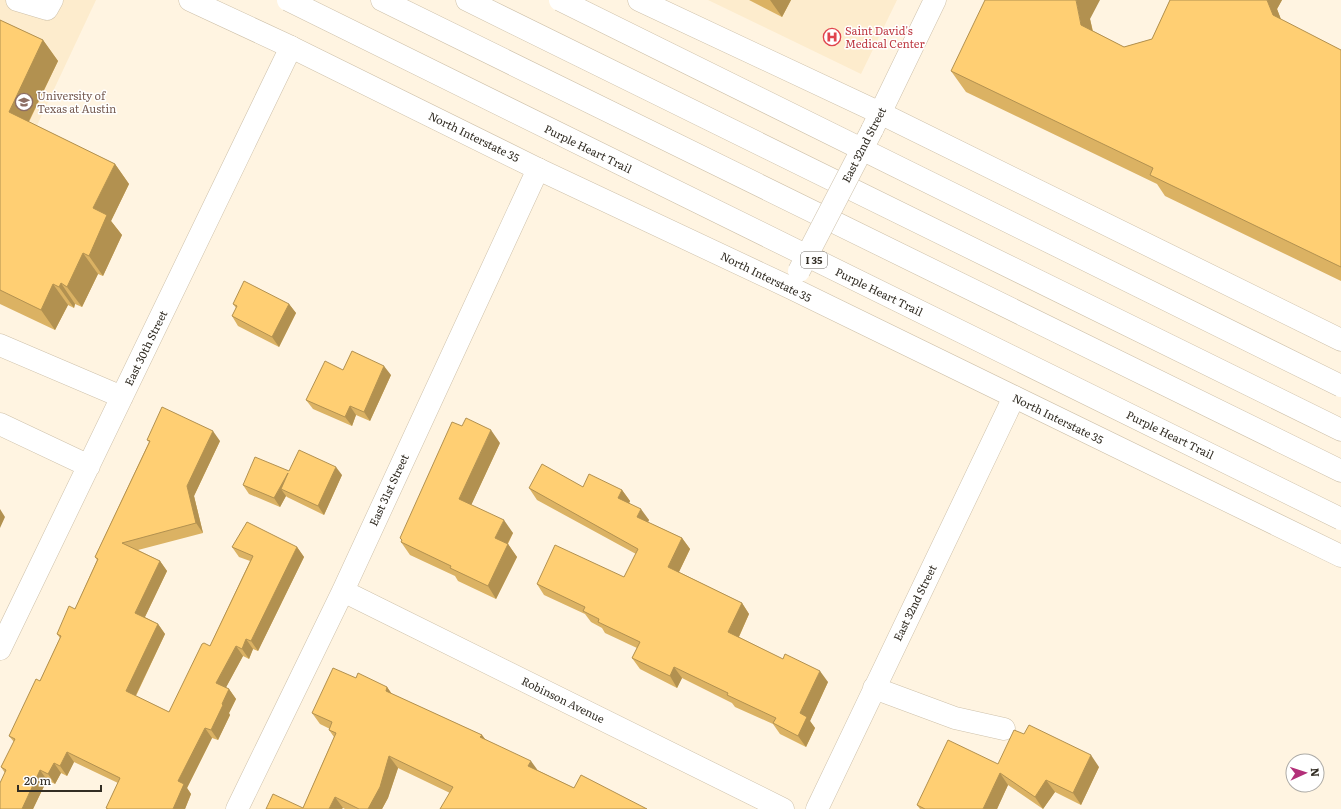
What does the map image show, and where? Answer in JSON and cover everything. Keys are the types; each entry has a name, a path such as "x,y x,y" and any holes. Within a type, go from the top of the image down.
{"main road":[{"path":"17,0 47,8 52,0"},
{"name":"North Interstate 35","path":"190,0 291,47 538,169 795,280 1014,397 1341,556"},
{"name":"Purple Heart Trail","path":"288,0 1341,519"},
{"path":"382,0 1341,470"},
{"path":"467,0 1341,430"},
{"path":"560,0 1341,386"},
{"path":"639,0 876,122 1341,340"},
{"name":"East 32nd Street","path":"795,280 876,122 936,0"},
{"name":"East 30th Street","path":"0,650 291,47"},
{"name":"East 31st Street","path":"237,809 343,590 538,169"},
{"path":"0,345 122,397"},
{"name":"East 32nd Street","path":"817,809 1014,397"},
{"path":"0,424 89,466"},
{"name":"Robinson Avenue","path":"343,590 783,809"},
{"path":"874,688 955,718 1004,729"}],"shaded area":[{"name":"University of Texas at Austin","path":"0,0 96,0 0,204"},
{"name":"Saint David's Medical Center","path":"708,0 897,0 861,74"}],"building":[{"path":"985,0 1076,0 1081,25 1124,47 1152,39 1170,0 1267,0 1273,15 1341,50 1341,267 1150,175 1153,168 951,71"},
{"path":"0,20 43,40 9,112 115,164 93,208 107,215 89,256 83,253 67,287 61,283 59,287 53,284 41,310 0,290"},
{"path":"244,281 289,304 272,337 232,316 237,306 233,304"},
{"path":"352,351 384,366 364,412 350,406 345,417 306,400 325,361 343,370"},
{"path":"162,407 213,431 187,486 196,523 122,543 160,561 135,613 158,624 126,691 169,712 202,644 204,643 210,646 253,556 232,547 247,522 297,547 251,641 246,639 242,649 236,646 216,683 229,689 211,730 205,728 178,781 184,784 173,809 106,808 120,778 67,752 60,766 54,763 48,774 40,770 22,809 0,809 0,783 6,770 1,767 15,739 9,736 36,679 40,681 61,636 57,634 69,606 75,609 98,559 95,557 150,441 147,440"},
{"path":"466,418 491,430 459,499 504,520 495,538 508,544 488,586 401,542 402,540 400,538 452,422 462,426"},
{"path":"299,450 336,467 318,506 281,489 288,473 274,498 243,485 255,457 289,471"},
{"path":"542,464 583,487 589,474 622,490 618,498 641,509 637,517 682,538 668,567 742,603 728,632 783,659 785,654 820,671 800,713 807,717 798,736 773,723 776,718 727,695 728,693 674,667 670,676 632,658 640,642 598,622 599,619 583,611 585,607 537,584 555,545 624,577 638,549 529,488"},
{"path":"333,668 356,678 358,673 387,687 386,691 482,735 480,737 531,761 528,766 574,788 581,775 647,809 440,809 453,787 389,756 380,787 368,809 359,809 335,797 329,809 266,809 273,794 303,808 336,733 329,730 332,722 312,713"},
{"path":"1029,725 1091,755 1073,793 1046,780 1035,797 1000,773 983,809 925,809 917,805 948,740 998,764 1014,730 1024,734"}],"place":[{"name":"Saint David's Medical Center","path":"832,37"},
{"name":"University of Texas at Austin","path":"24,102"}]}
